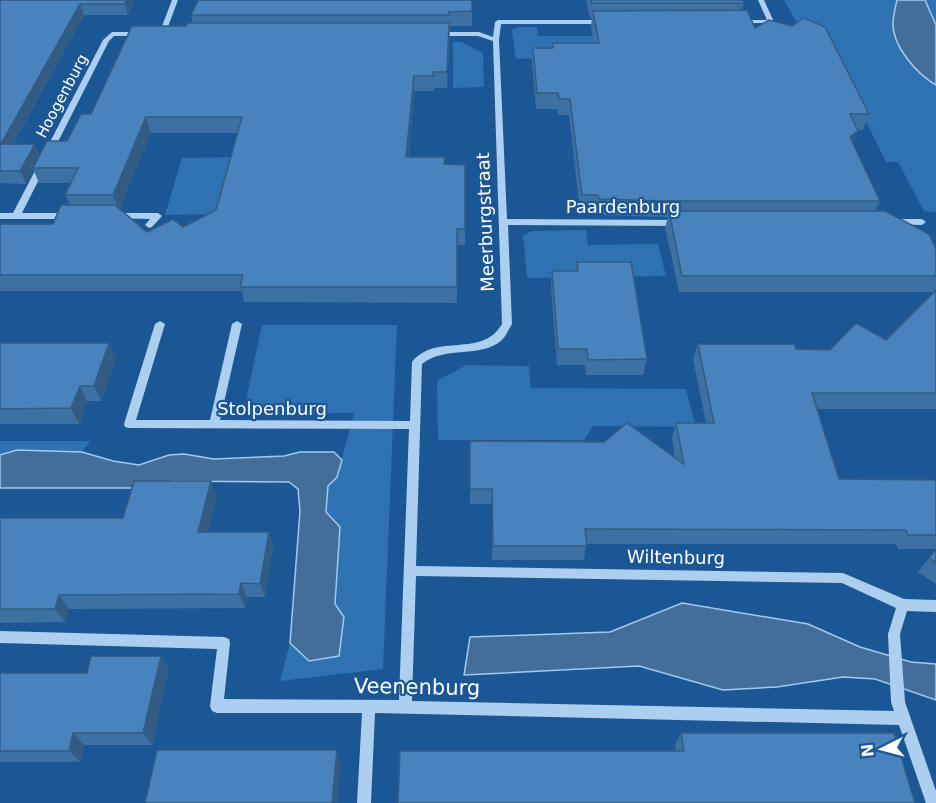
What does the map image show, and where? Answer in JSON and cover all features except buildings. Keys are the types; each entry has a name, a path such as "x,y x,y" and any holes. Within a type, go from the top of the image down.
{"street":[{"path":"173,34 162,34 175,0"},
{"path":"736,22 771,22 761,0"},
{"path":"432,34 478,34 496,40 498,22 618,22"},
{"name":"Hoogenburg","path":"16,216 106,40 112,34 162,34"},
{"name":"Meerburgstraat","path":"405,707 417,362 424,355 436,350 485,345 504,334 507,324 496,40"},
{"path":"0,216 75,216"},
{"path":"99,216 158,216 149,225"},
{"name":"Paardenburg","path":"503,222 685,223"},
{"path":"886,222 922,222"},
{"name":"Stolpenburg","path":"160,324 129,424 415,425"},
{"path":"214,424 237,324"},
{"name":"Wiltenburg","path":"409,571 843,578 903,605 936,606"},
{"path":"903,605 894,634 898,702 933,803"},
{"name":"Veenenburg","path":"0,637 224,643 217,706 405,707 903,718"},
{"path":"364,803 369,707"}],"shaded area":[{"path":"784,0 936,0 936,212 924,211 898,162 886,162 821,30 801,30"},
{"path":"897,0 925,0 936,25 936,85 914,67 897,42 893,24"},
{"path":"518,27 537,27 538,36 618,36 552,58 516,59 512,30"},
{"path":"453,42 461,42 483,53 484,87 453,88"},
{"path":"236,157 223,214 165,215 182,158"},
{"path":"586,230 588,245 658,244 666,276 527,278 523,235 533,231"},
{"path":"262,325 397,325 383,669 280,681 290,643 309,661 335,604 340,527 326,512 328,486 337,477 354,413 243,414"},
{"path":"466,365 529,366 531,388 686,389 696,427 593,426 584,440 438,440 437,381"},
{"path":"0,441 90,441 82,452 17,450 0,455"},
{"path":"17,450 82,452 113,461 139,465 169,455 184,454 214,459 284,456 300,452 334,452 342,460 337,477 328,486 326,512 340,527 335,604 344,617 339,656 309,661 290,643 300,511 298,489 289,482 172,481 152,488 0,488 0,455"},
{"path":"682,603 808,624 860,647 911,662 936,664 936,700 875,679 843,677 777,687 723,690 639,666 464,675 470,637 610,632"}]}
